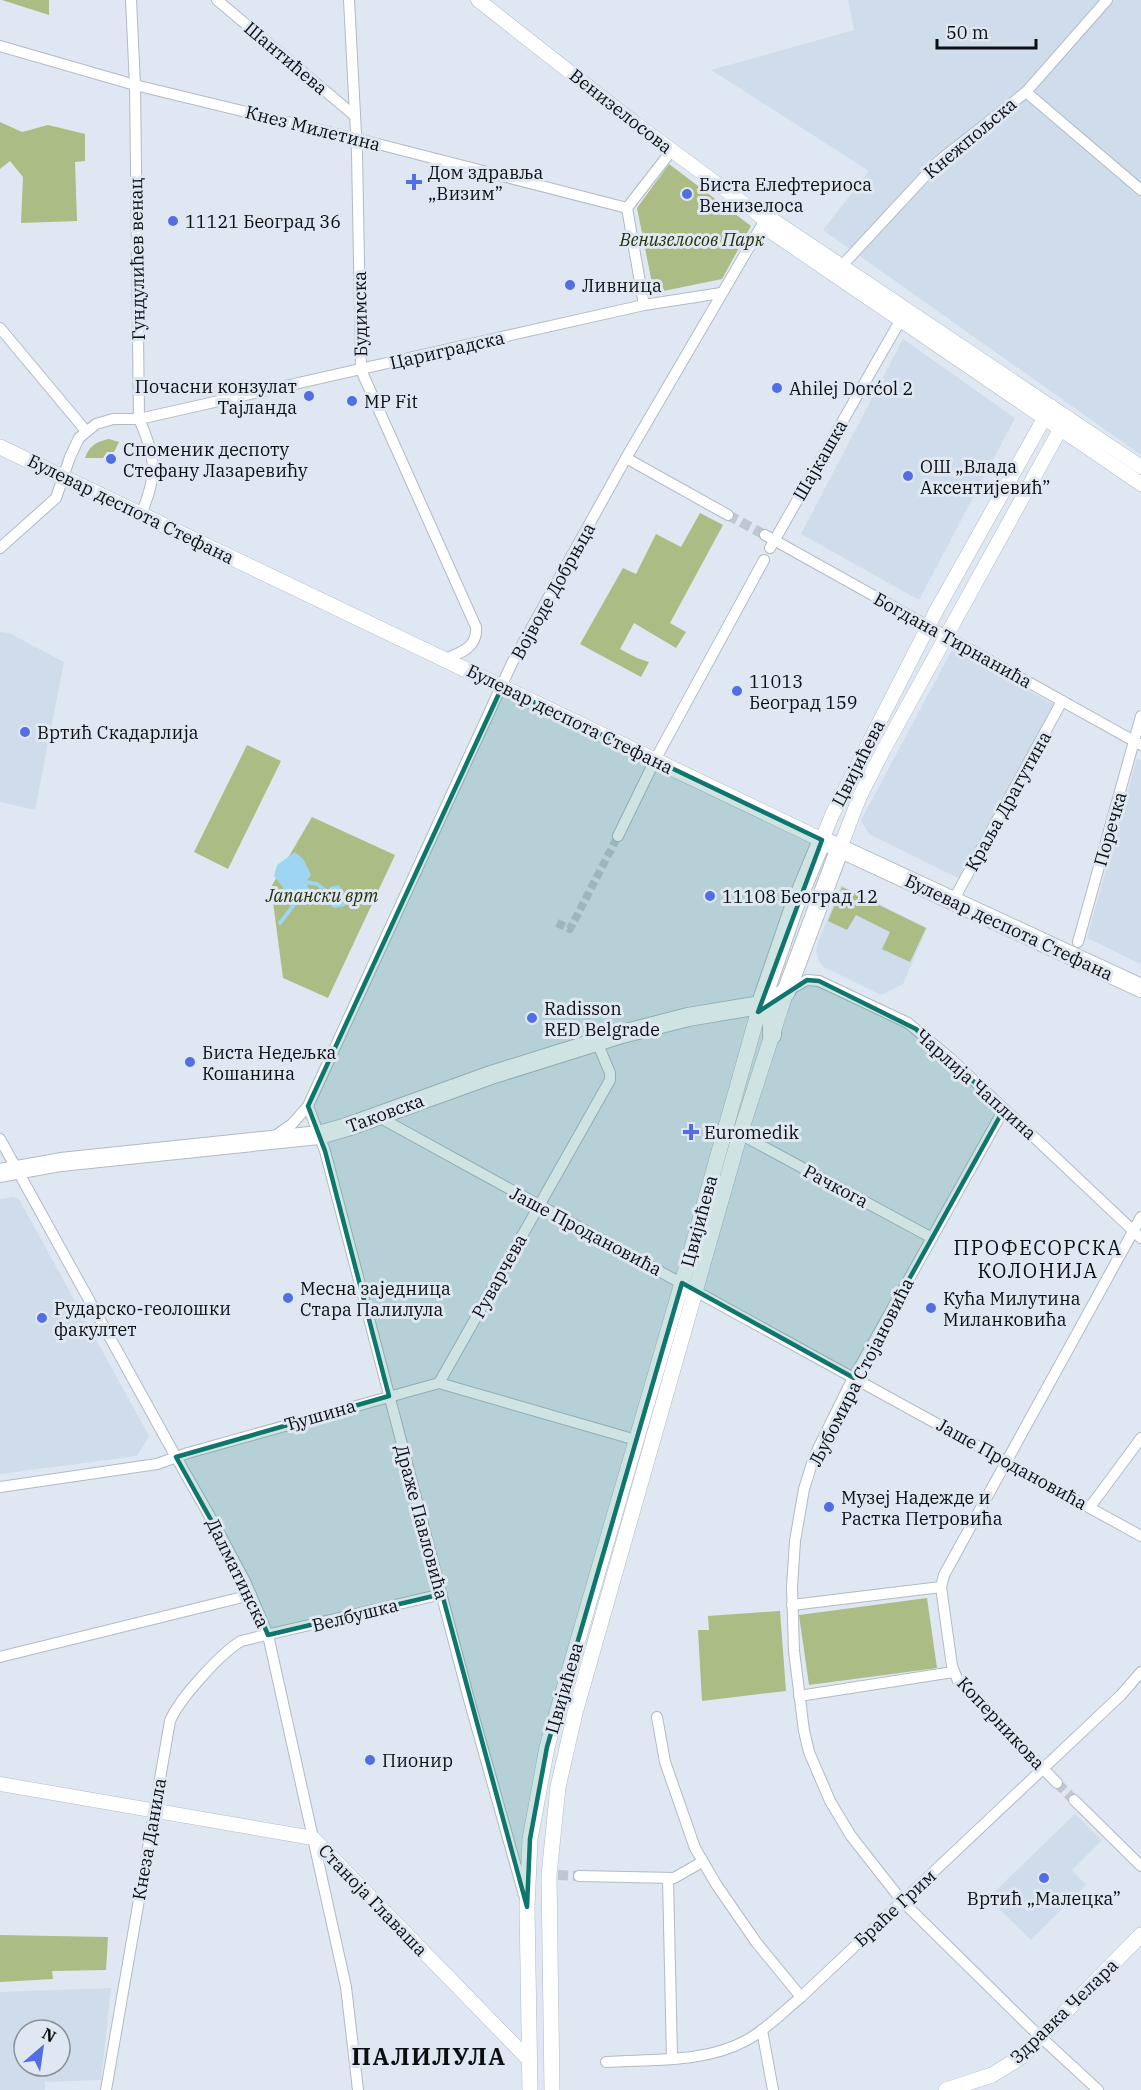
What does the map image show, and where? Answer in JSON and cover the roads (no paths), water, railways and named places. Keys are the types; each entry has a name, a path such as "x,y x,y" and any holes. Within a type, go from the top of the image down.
{"main road":[{"name":"Булевар деспота Стефана","path":"0,447 822,840 1141,988"},
{"name":"Цвијићева","path":"530,2090 527,1907 530,1839 547,1747 760,1006 793,910 822,840"},
{"name":"Цвијићева","path":"552,2090 554,1813 572,1725 740,1134 786,992 840,848"},
{"name":"Таковска","path":"8,1171 93,1159 319,1135 491,1075 597,1042 671,1021 760,1006 772,1002 786,992"},
{"path":"760,1006 771,1018 772,1035"},
{"name":"Здравка Челара","path":"946,2090 980,2080 1004,2069 1021,2057 1141,1935"}],"street":[{"name":"Гундулићев венац","path":"131,0 135,85 139,419 149,446 154,473 141,514"},
{"name":"Шантићева","path":"217,0 355,116"},
{"name":"Будимска","path":"349,0 356,138 361,370 476,627 476,635 472,644 464,652 445,659"},
{"name":"Венизелосова","path":"478,0 672,150 765,220 776,222 837,271 903,315 1051,406 1141,466"},
{"name":"Кнежпољска","path":"837,271 939,161 1026,92 1107,0"},
{"name":"Кнез Милетина","path":"0,46 135,85 356,138 627,208"},
{"path":"1026,92 1141,190"},
{"path":"644,305 627,208 672,150"},
{"name":"Војводе Добрњца","path":"264,1142 285,1130 308,1106 512,663 626,458 765,220"},
{"name":"Цариградска","path":"86,431 96,424 114,419 139,419 644,305 721,293"},
{"name":"Венизелосова","path":"903,315 1044,418 1141,484"},
{"name":"Шајкашка","path":"770,541 903,315"},
{"path":"0,328 86,431 79,438 56,498 0,548"},
{"name":"Цвијићева","path":"822,840 832,815 928,627 1051,406"},
{"name":"Цвијићева","path":"840,848 860,796 884,749 1067,417"},
{"path":"626,458 728,515"},
{"name":"Богдана Тирнанића","path":"770,541 1138,743"},
{"path":"618,836 656,760 764,560"},
{"name":"Краља Драгутина","path":"953,901 1062,701"},
{"name":"Поречка","path":"1078,942 1138,743 1141,716"},
{"name":"Чарлија Чаплина","path":"786,992 807,980 819,981 898,1018 925,1036 1138,1235"},
{"name":"Руварчева","path":"439,1383 610,1080 597,1042"},
{"path":"308,1106 319,1135"},
{"name":"Љубомира Стојановића","path":"1004,1109 854,1378 821,1442 809,1473 795,1541 792,1574 794,1650 804,1731 809,1752 830,1801 851,1836 902,1901 1098,2090"},
{"name":"Јаше Продановића","path":"377,1116 1141,1536"},
{"name":"Рачкога","path":"740,1134 932,1238"},
{"name":"Драже Павловића","path":"319,1135 470,1703 527,1907"},
{"name":"Далматинска","path":"0,1139 8,1171 216,1527 251,1595 268,1635 346,1987 358,2090"},
{"path":"953,1672 941,1587 944,1575 1138,1235 1141,1217"},
{"path":"439,1383 636,1440"},
{"name":"Ђушина","path":"0,1487 157,1464 439,1383"},
{"path":"1090,1507 1141,1438"},
{"path":"792,1605 941,1587"},
{"name":"Велбушка","path":"268,1635 442,1594"},
{"path":"0,1657 251,1595"},
{"name":"Кнеза Данила","path":"106,2090 170,1721 178,1705 234,1646 251,1638 268,1635"},
{"name":"Коперникова","path":"799,1696 953,1672 958,1681 1057,1783"},
{"name":"Браће Грим","path":"606,2062 672,2058 721,2051 748,2040 762,2030 801,1997 1043,1769 1121,1695 1141,1672"},
{"path":"657,1717 665,1762 686,1826 702,1862 756,1942 801,1997"},
{"name":"Станоја Главаша","path":"0,1784 313,1838 529,2060"},
{"path":"1074,1800 1141,1866"},
{"path":"579,1876 668,1879 680,1877 702,1862"},
{"path":"668,1879 672,2058"},
{"path":"762,2030 773,2090"}],"water":[{"path":"295,852 304,860 311,875 306,882 309,889 301,898 293,891 284,889 274,876 277,865"},
{"path":"339,885 345,894 345,906 335,908 327,904 324,895 330,887"}],"waterway":[{"path":"306,882 317,884 326,891"},
{"path":"280,923 298,895"}],"tunnel":[{"path":"728,515 765,535"},
{"path":"557,923 570,929 618,836"},
{"path":"1057,1783 1074,1800"},
{"path":"558,1875 579,1876"}],"place":[{"name":"Дом здравља „Визим”","path":"414,182"},
{"name":"Биста Елефтериоса Венизелоса","path":"687,194"},
{"name":"11121 Београд 36","path":"173,221"},
{"name":"Ливница","path":"570,285"},
{"name":"Ahilej Dorćol 2","path":"777,388"},
{"name":"Почасни конзулат Тајланда","path":"309,396"},
{"name":"MP Fit","path":"352,401"},
{"name":"Споменик деспоту Стефану Лазаревићу","path":"111,459"},
{"name":"ОШ „Влада Аксентијевић”","path":"908,476"},
{"name":"11013 Београд 159","path":"737,691"},
{"name":"Вртић Скадарлија","path":"25,732"},
{"name":"11108 Београд 12","path":"710,896"},
{"name":"Radisson RED Belgrade","path":"532,1018"},
{"name":"Биста Недељка Кошанина","path":"190,1062"},
{"name":"Euromedik","path":"691,1132"},
{"name":"Месна заједница Стара Палилула","path":"288,1298"},
{"name":"Кућа Милутина Миланковића","path":"931,1308"},
{"name":"Рударско-геолошки факултет","path":"42,1318"},
{"name":"Музеј Надежде и Растка Петровића","path":"829,1507"},
{"name":"Пионир","path":"370,1760"},
{"name":"Вртић „Малецка”","path":"1044,1878"}],"district":[{"name":"ПРОФЕСОРСКА КОЛОНИЈА","path":"1038,1258"},
{"name":"ПАЛИЛУЛА","path":"429,2056"}],"park label":[{"name":"Венизелосов Парк","path":"692,239"},
{"name":"Јапански врт","path":"322,895"}]}
